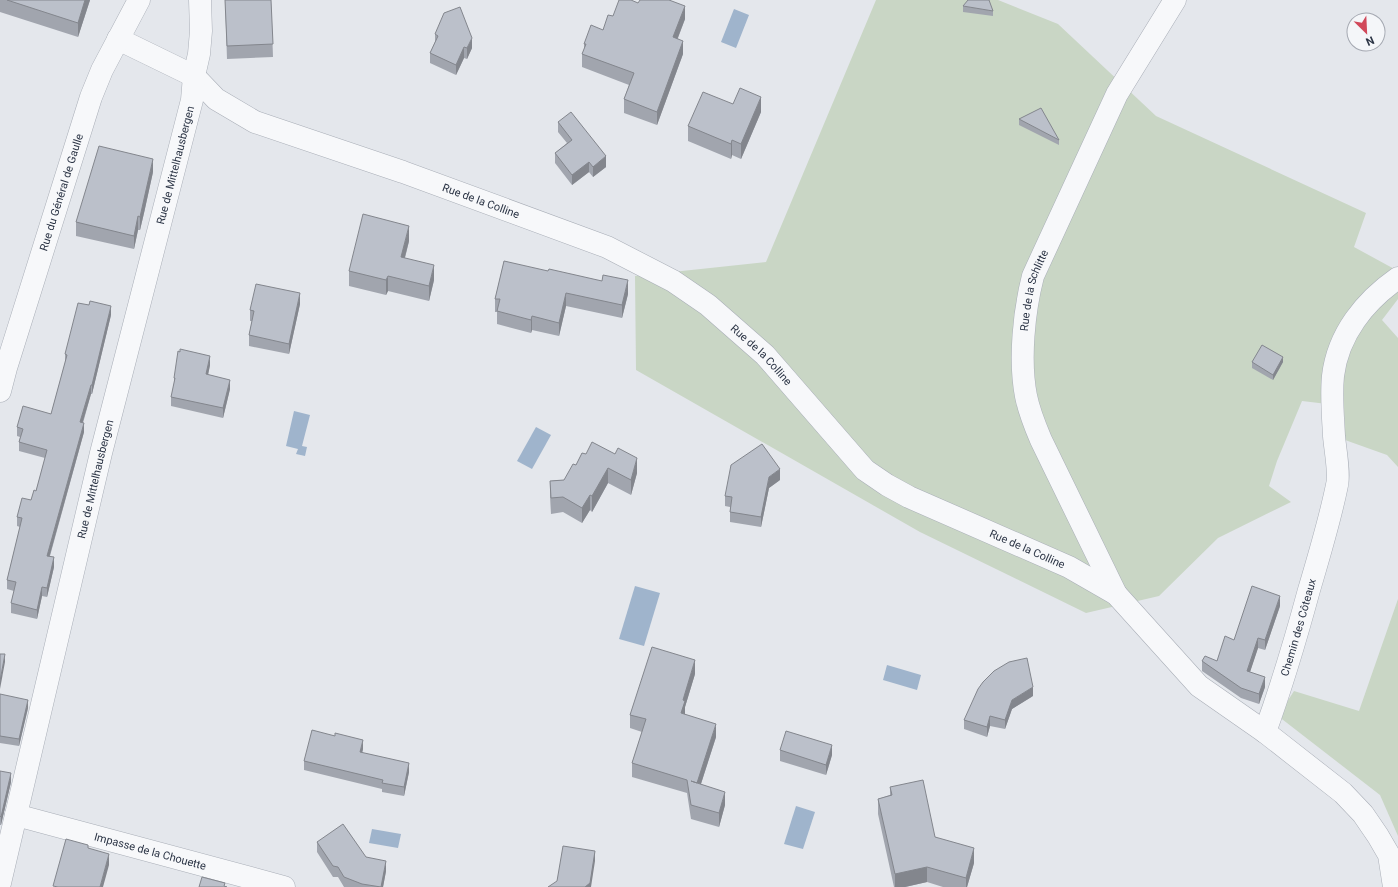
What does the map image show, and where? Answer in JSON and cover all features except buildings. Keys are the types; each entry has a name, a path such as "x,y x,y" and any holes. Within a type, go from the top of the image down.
{"street":[{"name":"Rue du Général de Gaulle","path":"0,391 91,97 102,70 139,0"},
{"name":"Rue de Mittelhausbergen","path":"0,883 101,453 192,100 201,32 200,0"},
{"name":"Rue de la Schlitte","path":"1116,594 1041,440 1032,416 1026,395 1024,376 1023,353 1025,318 1028,295 1033,276 1117,94 1175,0"},
{"path":"118,39 194,76"},
{"name":"Rue de la Colline","path":"194,76 216,99 255,122 403,172 607,247 666,278 708,305 765,355 870,474 909,497 1069,567 1116,594 1199,686 1265,732"},
{"name":"Chemin des Côteaux","path":"1265,732 1284,679 1317,564 1338,483 1333,413 1333,375 1337,357 1346,334 1355,319 1380,291 1398,278"},
{"path":"1265,732 1343,793 1363,814 1389,855 1394,887"},
{"name":"Impasse de la Chouette","path":"16,816 284,887"}],"green space":[{"path":"876,0 998,0 1058,24 1156,116 1366,213 1354,247 1398,271 1398,299 1382,320 1398,338 1398,467 1387,455 1345,440 1344,406 1302,401 1277,461 1269,486 1291,502 1218,538 1159,596 1086,613 920,532 636,370 635,276 766,262"},
{"path":"1398,599 1398,836 1380,795 1278,716 1294,691 1359,711"}],"water":[{"path":"734,9 749,15 736,48 721,42"},
{"path":"294,411 310,415 302,446 307,447 305,456 296,454 298,449 286,446"},
{"path":"536,427 551,435 532,469 517,461"},
{"path":"635,586 660,593 644,646 619,639"},
{"path":"887,665 921,675 917,690 883,680"},
{"path":"796,806 815,812 803,849 784,844"},
{"path":"372,829 401,834 398,848 369,843"}]}
